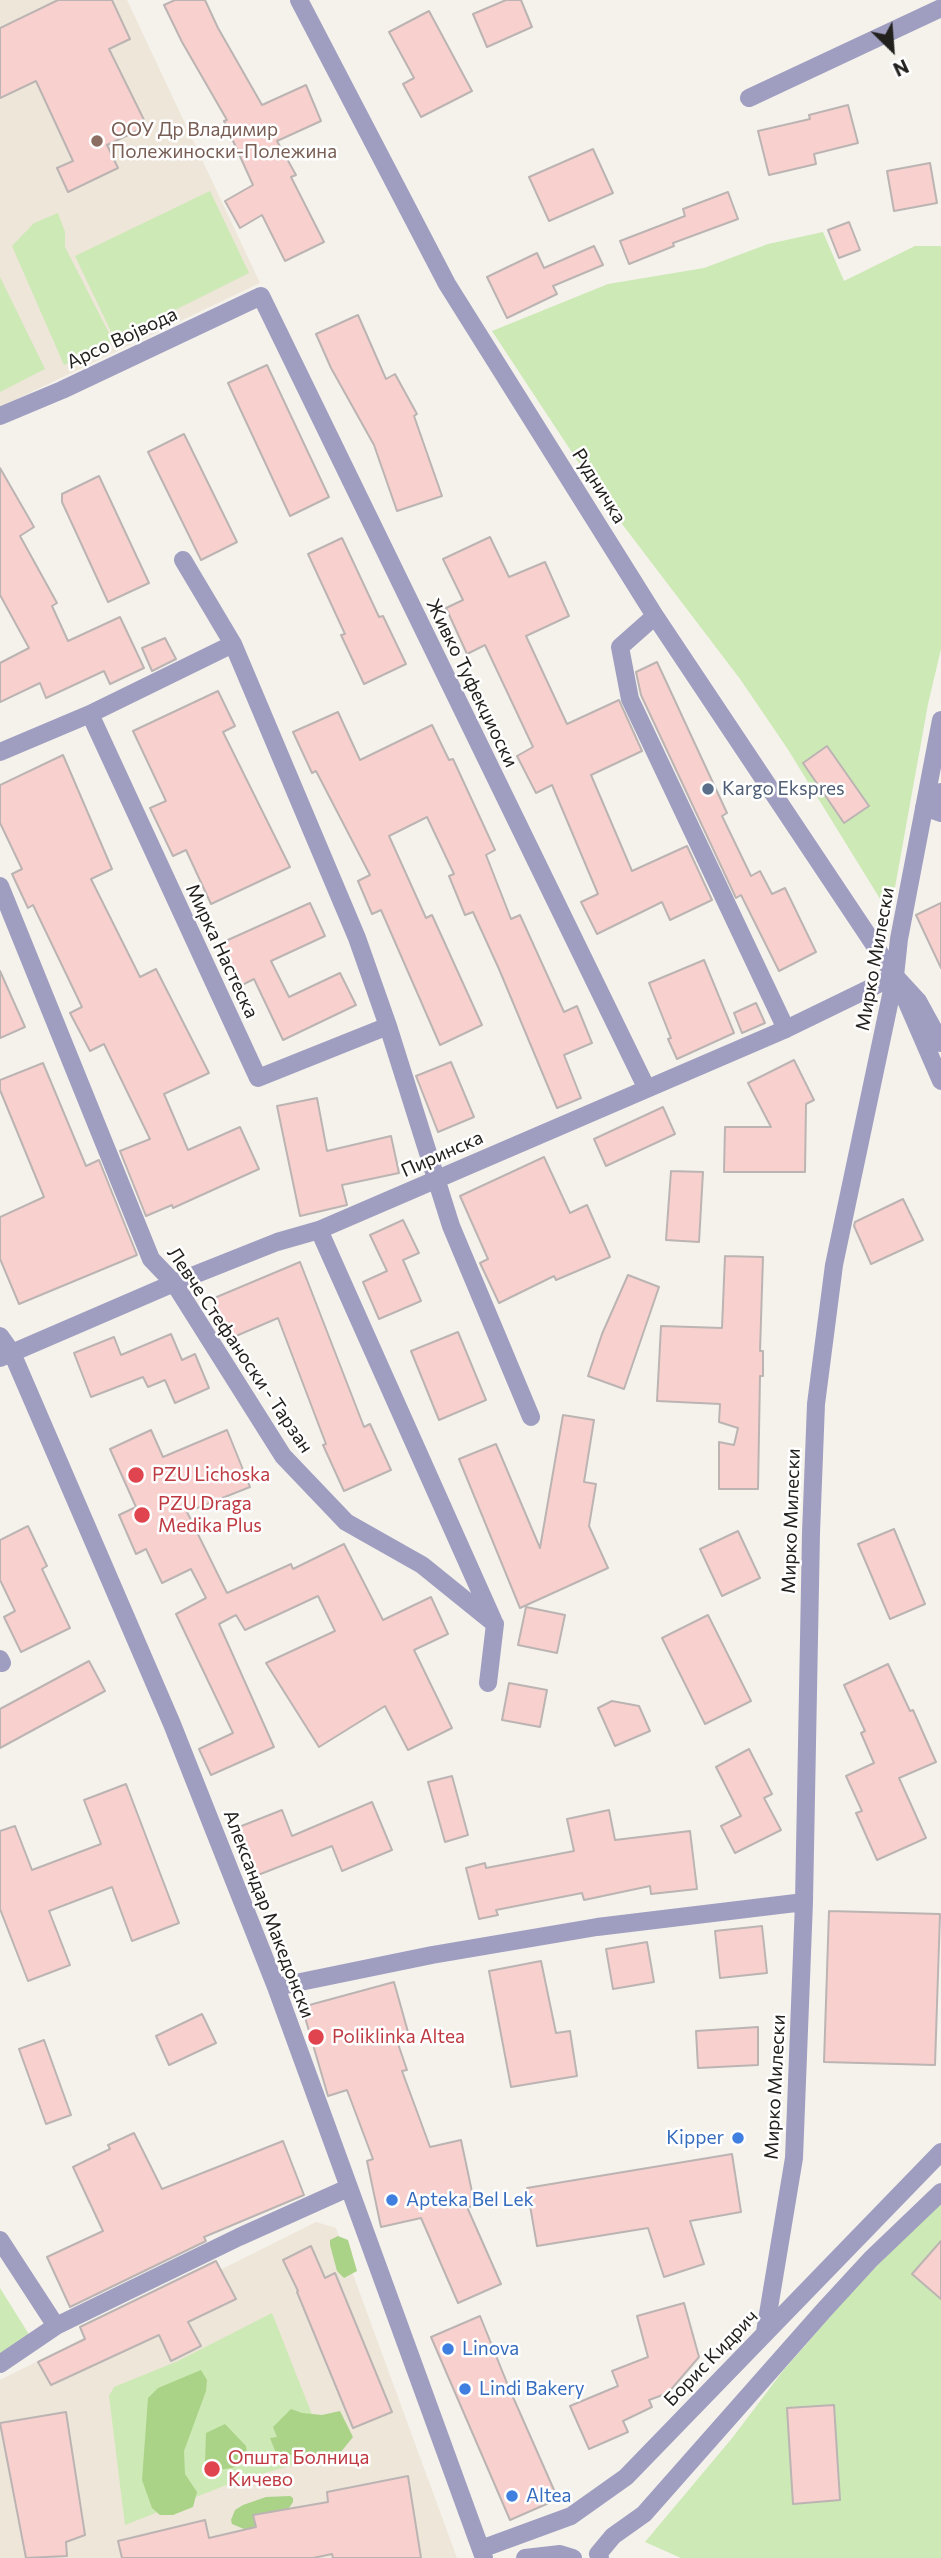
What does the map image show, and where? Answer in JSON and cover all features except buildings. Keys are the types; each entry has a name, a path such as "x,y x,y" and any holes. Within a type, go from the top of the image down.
{"street":[{"name":"Рудничка","path":"299,0 447,284 655,616 895,976 918,1001 941,1043"},
{"path":"749,99 941,8"},
{"name":"Арсо Војвода","path":"0,416 62,390 261,296"},
{"name":"Живко Туфекџиоски","path":"261,296 646,1087"},
{"path":"183,560 233,644 357,938 388,1026 451,1226 531,1417"},
{"path":"655,616 621,647 630,699 786,1029"},
{"path":"0,752 90,713 233,644"},
{"name":"Мирка Настеска","path":"90,713 258,1078 388,1026"},
{"name":"Мирко Милески","path":"765,2332 794,2158 804,1902 810,1546 816,1404 834,1265 895,976 899,939 932,810 941,720"},
{"path":"932,810 941,792"},
{"name":"Левче Стефаноски - Тарзан","path":"0,886 151,1259 174,1283 283,1456 346,1522 422,1565 495,1623"},
{"name":"Рудничка","path":"895,976 941,1081"},
{"name":"Пиринска","path":"6,1356 174,1283 277,1242 319,1230 786,1029 895,976"},
{"path":"319,1230 495,1623 488,1683"},
{"name":"Александар Македонски","path":"0,1336 6,1356 172,1724 276,1987 482,2554"},
{"path":"276,1987 432,1955 597,1927 804,1902"},
{"name":"Борис Кидрич","path":"482,2554 571,2516 626,2476 941,2152"},
{"path":"0,2364 56,2326 239,2237 348,2189"},
{"path":"600,2558 598,2554 612,2536 644,2514 871,2259 941,2192"},
{"path":"0,2240 56,2326"},
{"path":"525,2558 560,2554 573,2558"}],"shaded area":[{"name":"ООУ Др Владимир Полежиноски-Полежина","path":"0,0 127,0 260,283 0,407"},
{"name":"Општа Болница Кичево","path":"316,2222 336,2228 457,2558 0,2558 0,2380"}],"green space":[{"path":"210,191 249,273 115,340 75,256"},
{"path":"58,213 65,232 65,247 113,341 64,365 12,246 34,223"},
{"path":"823,232 844,281 915,246 941,246 941,649 928,704 890,915 787,748 740,679 600,495 492,331 608,284 704,268 768,244"},
{"path":"0,277 45,369 0,392"},
{"path":"941,2199 941,2558 681,2558 645,2542 733,2437 782,2372 848,2296"},
{"path":"338,2236 348,2240 357,2271 344,2278 337,2271 330,2245 330,2240"},
{"path":"0,2288 30,2336 0,2355"},
{"path":"272,2313 322,2440 325,2450 323,2457 239,2480 125,2525 109,2396 114,2387 178,2361"},
{"path":"201,2370 207,2380 206,2391 184,2451 185,2474 197,2492 193,2507 173,2515 160,2515 152,2508 142,2480 148,2398 158,2388"},
{"path":"291,2409 322,2415 340,2411 353,2437 340,2453 316,2457 289,2455 281,2466 270,2438 277,2437 273,2427"},
{"path":"225,2424 246,2446 248,2462 217,2470 205,2463 206,2433"},
{"path":"290,2496 293,2502 289,2508 258,2516 254,2528 249,2531 232,2524 235,2510 243,2505 266,2497"}],"place":[{"name":"ООУ Др Владимир Полежиноски-Полежина","path":"97,141"},
{"name":"Kargo Ekspres","path":"708,789"},
{"name":"PZU Lichoska","path":"136,1475"},
{"name":"PZU Draga Medika Plus","path":"142,1515"},
{"name":"Poliklinka Altea","path":"316,2037"},
{"name":"Kipper","path":"738,2138"},
{"name":"Apteka Bel Lek","path":"392,2200"},
{"name":"Linova","path":"448,2349"},
{"name":"Lindi Bakery","path":"465,2389"},
{"name":"Општа Болница Кичево","path":"212,2469"},
{"name":"Altea","path":"512,2496"}]}
